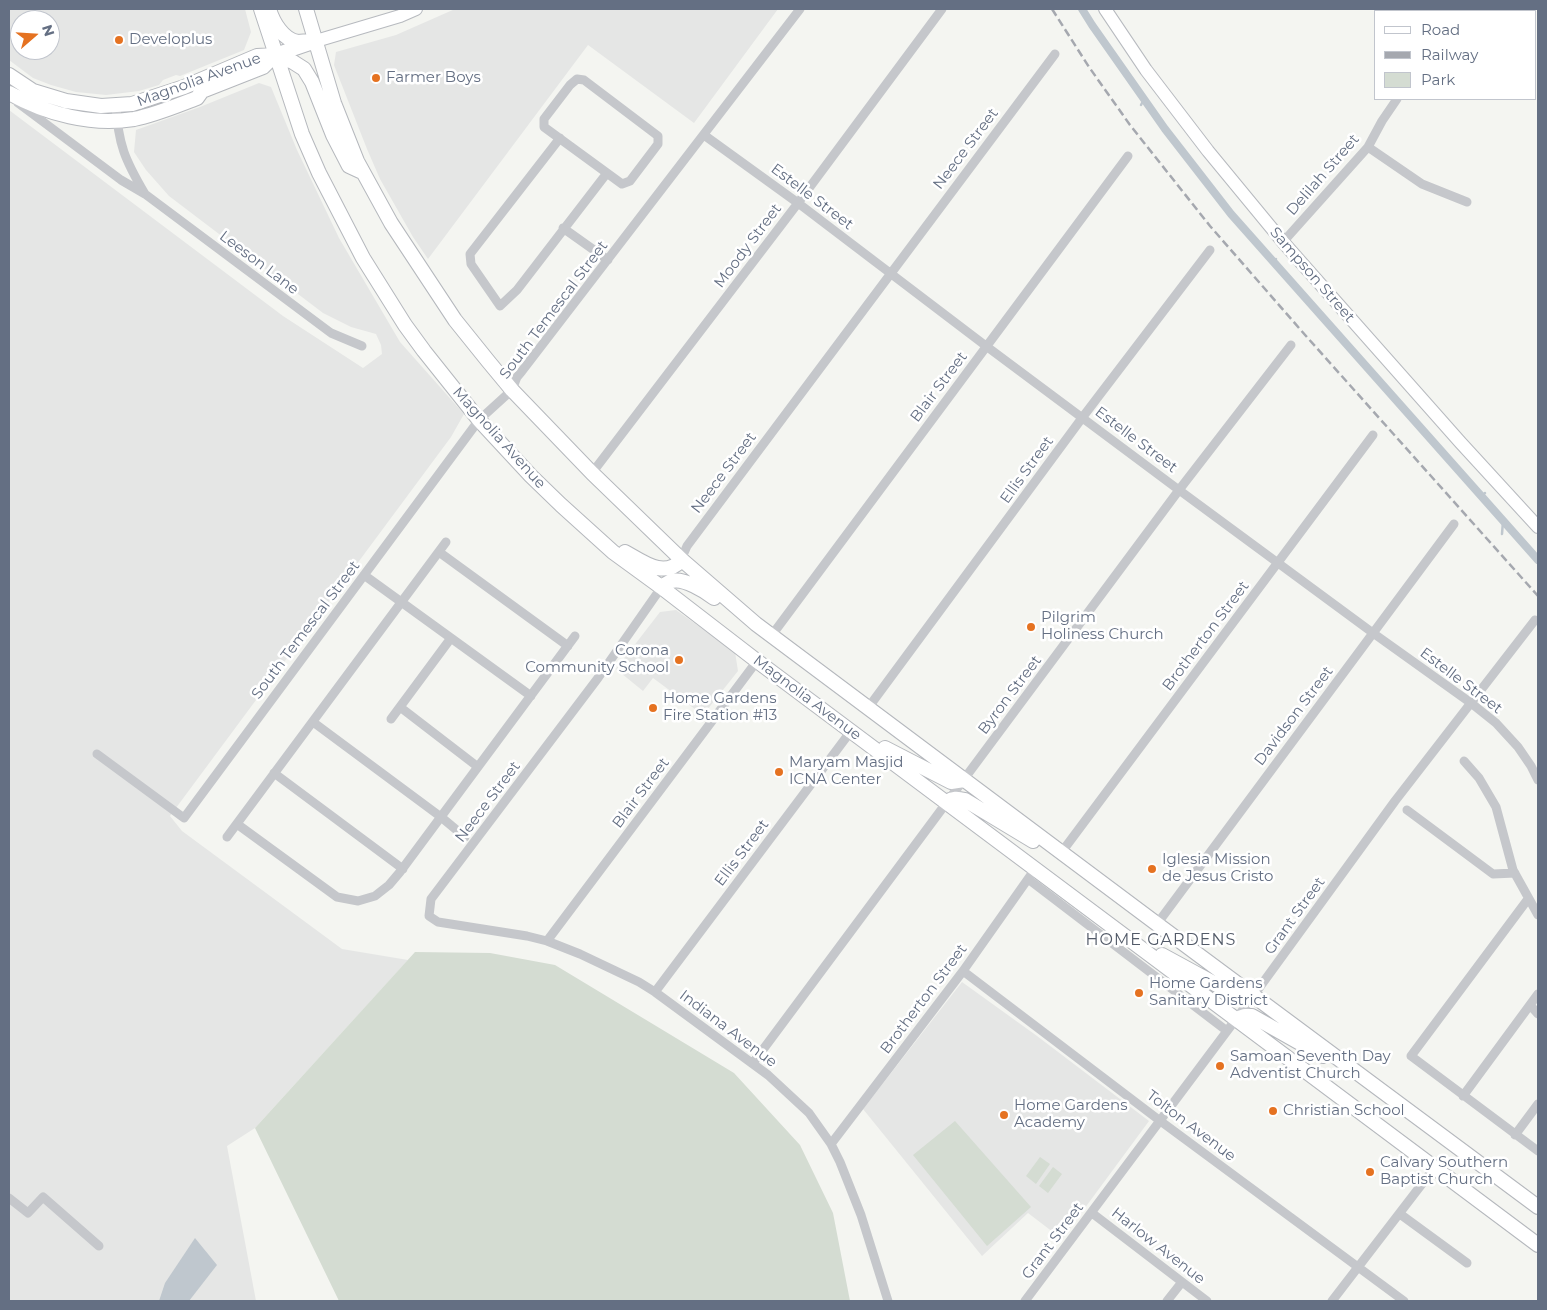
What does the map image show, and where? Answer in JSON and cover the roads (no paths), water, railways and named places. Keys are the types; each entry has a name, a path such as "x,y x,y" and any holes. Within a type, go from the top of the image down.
{"main road":[{"path":"261,9 275,55 293,62 304,69 312,82 333,135 349,166 364,173"},
{"path":"269,9 281,33 296,42 316,41 306,9"},
{"name":"Magnolia Avenue","path":"9,75 33,91 66,101 101,106 132,104 168,93 257,56 275,55 316,41 334,103 357,161 391,222 455,320 512,390 592,473 682,560 756,624 1538,1208"},
{"name":"Magnolia Avenue","path":"9,94 63,116 101,121 134,119 196,98 202,91 263,67 275,55"},
{"name":"Magnolia Avenue","path":"275,55 302,134 340,216 363,258 424,351 479,420 531,476 613,552 946,802 1032,874 1119,932 1538,1245"},
{"path":"196,98 206,97 256,76 269,75 278,84 288,111 302,134"},
{"path":"592,533 638,560 656,568 669,569 682,560"},
{"path":"661,587 670,581 682,581 708,594 756,624"},
{"path":"851,731 952,782 964,780"},
{"path":"946,802 957,798 965,800 1048,850 1061,853"},
{"path":"1119,932 1241,998 1254,995"},
{"path":"1236,1019 1252,1016 1374,1084"}],"street":[{"path":"316,41 400,16 416,9"},
{"name":"South Temescal Street","path":"97,754 184,818 479,420 512,390 517,377 800,9"},
{"name":"Moody Street","path":"592,473 942,9"},
{"name":"Sampson Street","path":"1105,9 1146,70 1208,151 1283,242 1538,527"},
{"name":"Neece Street","path":"429,916 431,899 598,678 682,560 687,546 1055,54"},
{"path":"577,78 584,80 658,136 658,144 630,181 622,184 607,173 544,127 544,119 577,78"},
{"name":"Leeson Lane","path":"9,94 121,180 145,194 331,334 362,346"},
{"name":"Delilah Street","path":"1283,242 1368,147 1396,100"},
{"name":"Leeson Lane","path":"116,105 121,145 126,160 145,194"},
{"name":"Estelle Street","path":"704,135 798,202 986,346 1179,490 1471,703 1496,723 1518,747 1538,780"},
{"path":"560,138 470,254 471,264 500,306 517,290 607,173"},
{"path":"1368,147 1422,184 1468,202"},
{"name":"Blair Street","path":"772,635 1128,156"},
{"path":"563,228 608,260"},
{"name":"Ellis Street","path":"868,708 1082,418 1210,250"},
{"name":"Byron Street","path":"753,1063 1179,490 1291,345"},
{"name":"Brotherton Street","path":"1061,853 1373,435"},
{"name":"Davidson Street","path":"1157,924 1454,524"},
{"path":"227,837 446,542"},
{"path":"439,552 568,646"},
{"path":"364,575 531,696"},
{"name":"Grant Street","path":"1025,1301 1254,995 1395,801 1535,620"},
{"path":"236,824 337,897 358,901 375,896 389,885 403,869 575,636"},
{"path":"391,719 451,638"},
{"name":"Blair Street","path":"548,941 757,661"},
{"path":"400,707 478,767"},
{"path":"313,722 465,837"},
{"name":"Ellis Street","path":"655,992 851,731"},
{"path":"1464,761 1479,778 1496,806 1515,873 1538,915"},
{"path":"274,773 403,869"},
{"path":"1407,810 1493,874 1515,873"},
{"name":"Brotherton Street","path":"831,1144 963,971 1032,874"},
{"name":"Magnolia Avenue","path":"1032,874 1227,1031"},
{"path":"1528,899 1411,1056 1538,1152"},
{"name":"Indiana Avenue","path":"429,916 438,922 548,941 580,954 625,975 655,992 753,1063 809,1113 831,1144 840,1162 860,1215 888,1301"},
{"name":"Tolton Avenue","path":"963,971 1159,1120 1404,1301"},
{"path":"1463,1096 1538,994"},
{"path":"1530,1005 1538,1014"},
{"path":"1515,1135 1538,1104"},
{"path":"1332,1301 1435,1168"},
{"path":"9,1198 28,1213 43,1197 99,1246"},
{"name":"Harlow Avenue","path":"1092,1212 1207,1301"},
{"path":"1400,1214 1467,1263"},
{"path":"1167,1301 1182,1282"}],"waterway":[{"path":"1082,9 1165,129 1231,214 1538,560"},
{"path":"1141,105 1144,99"},
{"path":"1481,496 1485,493"},
{"path":"1502,534 1503,521"}],"railway":[{"path":"1052,9 1089,67 1130,125 1210,226 1538,596"}],"place":[{"name":"Developlus","path":"119,40"},
{"name":"Farmer Boys","path":"376,78"},
{"name":"Pilgrim Holiness Church","path":"1031,627"},
{"name":"Corona Community School","path":"679,660"},
{"name":"Home Gardens Fire Station #13","path":"653,708"},
{"name":"Maryam Masjid ICNA Center","path":"779,772"},
{"name":"Iglesia Mission de Jesus Cristo","path":"1152,869"},
{"name":"Home Gardens Sanitary District","path":"1139,993"},
{"name":"Samoan Seventh Day Adventist Church","path":"1220,1066"},
{"name":"Christian School","path":"1273,1111"},
{"name":"Home Gardens Academy","path":"1004,1115"},
{"name":"Calvary Southern Baptist Church","path":"1370,1172"}],"district":[{"name":"HOME GARDENS","path":"1161,940"}]}
